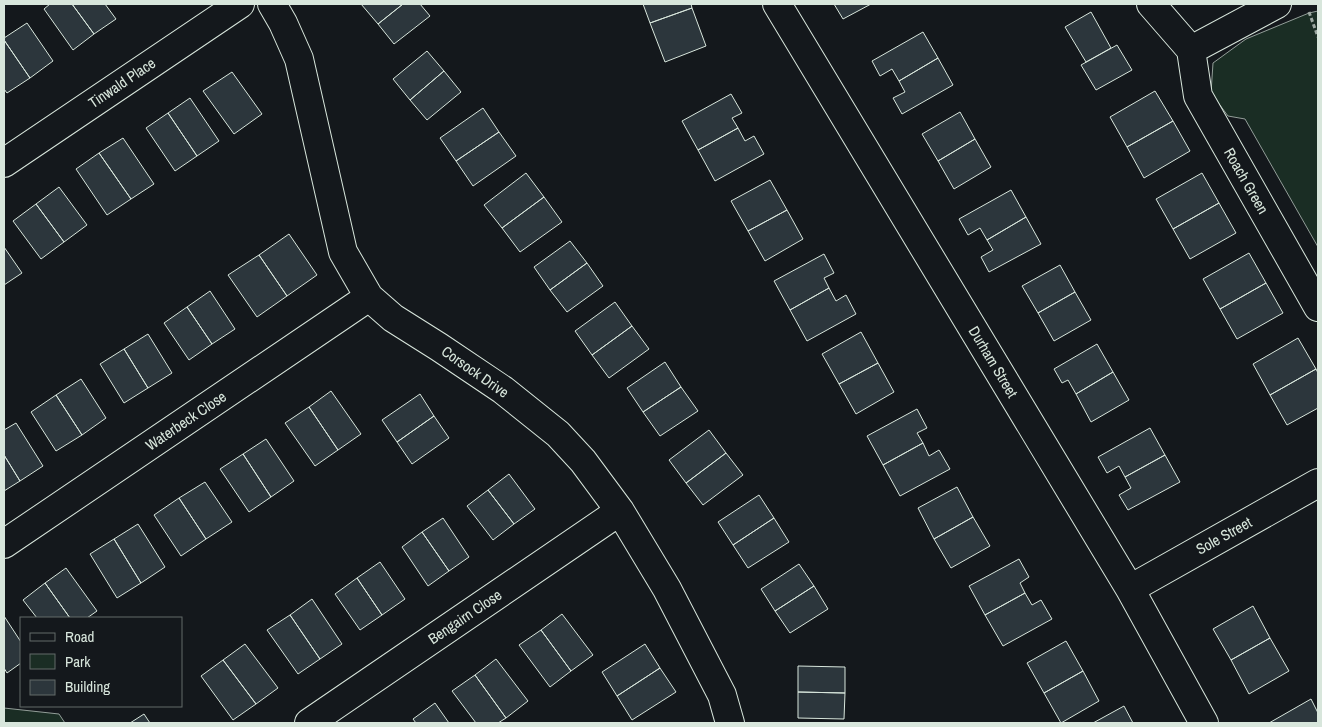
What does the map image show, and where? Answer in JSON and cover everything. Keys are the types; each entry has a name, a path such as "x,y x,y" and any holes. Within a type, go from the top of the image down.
{"street":[{"name":"Tinwald Place","path":"4,163 240,4"},
{"name":"Corsock Drive","path":"272,4 283,23 299,59 343,252 368,297 394,318 503,390 558,434 583,461 620,511 667,589 718,686 730,723"},
{"name":"Durham Street","path":"777,4 1130,588 1204,723"},
{"path":"1151,4 1191,50 1277,4"},
{"name":"Roach Green","path":"1191,50 1198,96 1318,307"},
{"name":"Waterbeck Close","path":"4,544 368,297"},
{"name":"Sole Street","path":"1130,588 1318,483"},
{"name":"Bengairn Close","path":"309,723 620,511"}],"path":[{"path":"1306,4 1318,37"}],"green space":[{"path":"1318,11 1318,247 1245,119 1228,116 1211,93 1213,63 1246,39"},
{"path":"4,708 59,714 65,723 4,723"}],"building":[{"path":"50,4 72,4 94,34 73,50 44,9"},
{"path":"72,4 105,4 116,19 94,34"},
{"path":"361,4 403,4 378,24"},
{"path":"403,4 420,4 430,16 394,44 378,24"},
{"path":"643,4 691,4 692,8 650,23"},
{"path":"834,4 871,4 843,19"},
{"path":"692,8 706,46 665,62 650,23"},
{"path":"1091,12 1111,48 1086,62 1065,27"},
{"path":"27,23 53,61 30,78 4,40 4,38"},
{"path":"923,32 938,58 899,81 892,69 880,76 872,61"},
{"path":"4,40 30,78 7,93 4,89"},
{"path":"1117,45 1132,70 1096,90 1081,65"},
{"path":"427,51 444,71 410,100 393,79"},
{"path":"938,58 953,85 902,114 893,98 905,92 899,81"},
{"path":"444,71 461,92 427,120 410,100"},
{"path":"232,72 262,114 234,134 203,91"},
{"path":"1155,91 1173,121 1127,147 1110,117"},
{"path":"731,94 742,113 732,118 738,128 698,150 682,121"},
{"path":"190,98 219,141 197,156 168,113"},
{"path":"483,108 499,132 456,161 440,138"},
{"path":"960,112 975,139 938,161 922,134"},
{"path":"168,113 197,156 175,171 146,128"},
{"path":"1173,121 1190,151 1144,178 1127,147"},
{"path":"738,128 745,141 754,136 764,154 715,181 698,150"},
{"path":"499,132 516,156 473,186 456,161"},
{"path":"123,138 154,184 131,199 99,153"},
{"path":"975,139 991,167 954,189 938,161"},
{"path":"99,153 131,199 107,215 76,169"},
{"path":"526,173 544,197 502,228 484,205"},
{"path":"1202,173 1219,203 1173,229 1156,199"},
{"path":"770,180 787,210 748,231 731,201"},
{"path":"59,187 87,225 64,242 36,204"},
{"path":"1011,190 1026,217 987,240 980,228 968,235 959,219"},
{"path":"544,197 562,222 520,252 502,228"},
{"path":"1219,203 1236,233 1190,259 1173,229"},
{"path":"36,204 64,242 41,259 13,221"},
{"path":"787,210 803,239 765,261 748,231"},
{"path":"1026,217 1041,244 989,272 981,257 993,250 987,240"},
{"path":"289,234 317,275 287,296 259,255"},
{"path":"570,241 587,263 550,290 534,267"},
{"path":"4,247 22,273 4,285"},
{"path":"1249,253 1266,283 1220,309 1203,279"},
{"path":"824,254 834,273 824,278 829,288 790,310 774,281"},
{"path":"259,255 287,296 257,317 228,275"},
{"path":"587,263 603,286 567,312 550,290"},
{"path":"1060,265 1075,292 1038,313 1022,286"},
{"path":"1266,283 1283,313 1237,339 1220,309"},
{"path":"829,288 836,301 846,295 856,314 807,341 790,310"},
{"path":"210,291 235,329 212,344 187,307"},
{"path":"1075,292 1091,320 1054,341 1038,313"},
{"path":"615,302 632,326 592,355 575,331"},
{"path":"187,307 212,344 189,360 164,323"},
{"path":"632,326 649,349 609,378 592,355"},
{"path":"861,332 878,363 839,384 822,354"},
{"path":"148,334 172,373 148,388 124,349"},
{"path":"1298,338 1316,369 1270,395 1253,364"},
{"path":"1097,344 1113,372 1076,394 1068,380 1062,383 1054,369"},
{"path":"124,349 148,388 124,403 100,364"},
{"path":"665,362 681,387 643,412 627,388"},
{"path":"878,363 894,392 856,414 839,384"},
{"path":"1316,369 1318,373 1318,408 1287,425 1270,395"},
{"path":"1113,372 1129,400 1091,422 1076,394"},
{"path":"81,379 106,418 82,435 56,395"},
{"path":"681,387 698,411 660,436 643,412"},
{"path":"331,391 361,434 338,450 309,407"},
{"path":"420,394 434,416 397,442 382,420"},
{"path":"56,395 82,435 56,451 31,412"},
{"path":"309,407 338,450 315,466 285,423"},
{"path":"917,409 927,428 917,433 923,443 883,465 867,436"},
{"path":"434,416 449,438 412,464 397,442"},
{"path":"16,423 43,466 20,481 4,455 4,430"},
{"path":"1150,428 1165,455 1125,477 1119,466 1107,473 1098,457"},
{"path":"709,430 726,453 686,483 669,460"},
{"path":"266,439 294,481 271,497 243,454"},
{"path":"923,443 929,456 939,450 950,469 900,496 883,465"},
{"path":"726,453 743,475 703,505 686,483"},
{"path":"243,454 271,497 249,512 220,469"},
{"path":"4,455 20,481 4,491"},
{"path":"1165,455 1180,482 1128,510 1119,495 1131,488 1125,477"},
{"path":"509,474 535,509 514,524 488,490"},
{"path":"205,482 232,522 206,539 179,498"},
{"path":"957,487 973,517 934,539 918,508"},
{"path":"488,490 514,524 493,540 467,506"},
{"path":"759,495 774,518 733,545 718,522"},
{"path":"179,498 206,539 181,556 154,515"},
{"path":"973,517 990,546 951,568 934,539"},
{"path":"443,518 469,557 449,571 422,532"},
{"path":"774,518 789,542 748,568 733,545"},
{"path":"138,524 165,567 141,583 114,539"},
{"path":"422,532 449,571 428,586 402,547"},
{"path":"114,539 141,583 117,598 90,554"},
{"path":"1019,559 1029,577 1020,583 1025,593 985,615 969,586"},
{"path":"380,562 405,599 382,615 357,578"},
{"path":"799,564 814,586 775,611 761,589"},
{"path":"66,568 97,611 88,617 69,617 45,583"},
{"path":"357,578 382,615 360,630 335,594"},
{"path":"45,583 69,617 36,617 23,600"},
{"path":"814,586 828,609 790,633 775,611"},
{"path":"1025,593 1032,605 1041,600 1052,619 1003,646 985,615"},
{"path":"312,599 342,644 320,659 290,615"},
{"path":"1253,606 1270,638 1231,660 1213,629"},
{"path":"562,614 593,655 571,671 541,630"},
{"path":"290,615 320,659 298,674 267,630"},
{"path":"4,616 20,640 20,664 7,673 4,668"},
{"path":"541,630 571,671 550,687 519,645"},
{"path":"1270,638 1289,671 1249,694 1231,660"},
{"path":"1066,641 1083,671 1044,693 1027,663"},
{"path":"245,644 278,688 256,704 223,660"},
{"path":"645,644 660,668 617,696 602,672"},
{"path":"496,659 528,701 506,718 475,675"},
{"path":"223,660 256,704 233,720 201,676"},
{"path":"798,666 845,667 845,693 798,692"},
{"path":"660,668 676,692 632,720 617,696"},
{"path":"1083,671 1099,701 1061,723 1044,693"},
{"path":"475,675 506,718 498,723 476,723 452,691"},
{"path":"798,692 845,693 844,719 798,718"},
{"path":"1311,699 1318,713 1318,723 1269,723"},
{"path":"435,703 449,723 416,723 413,719"},
{"path":"1124,706 1133,723 1093,723"},
{"path":"144,714 150,723 130,723"}]}
